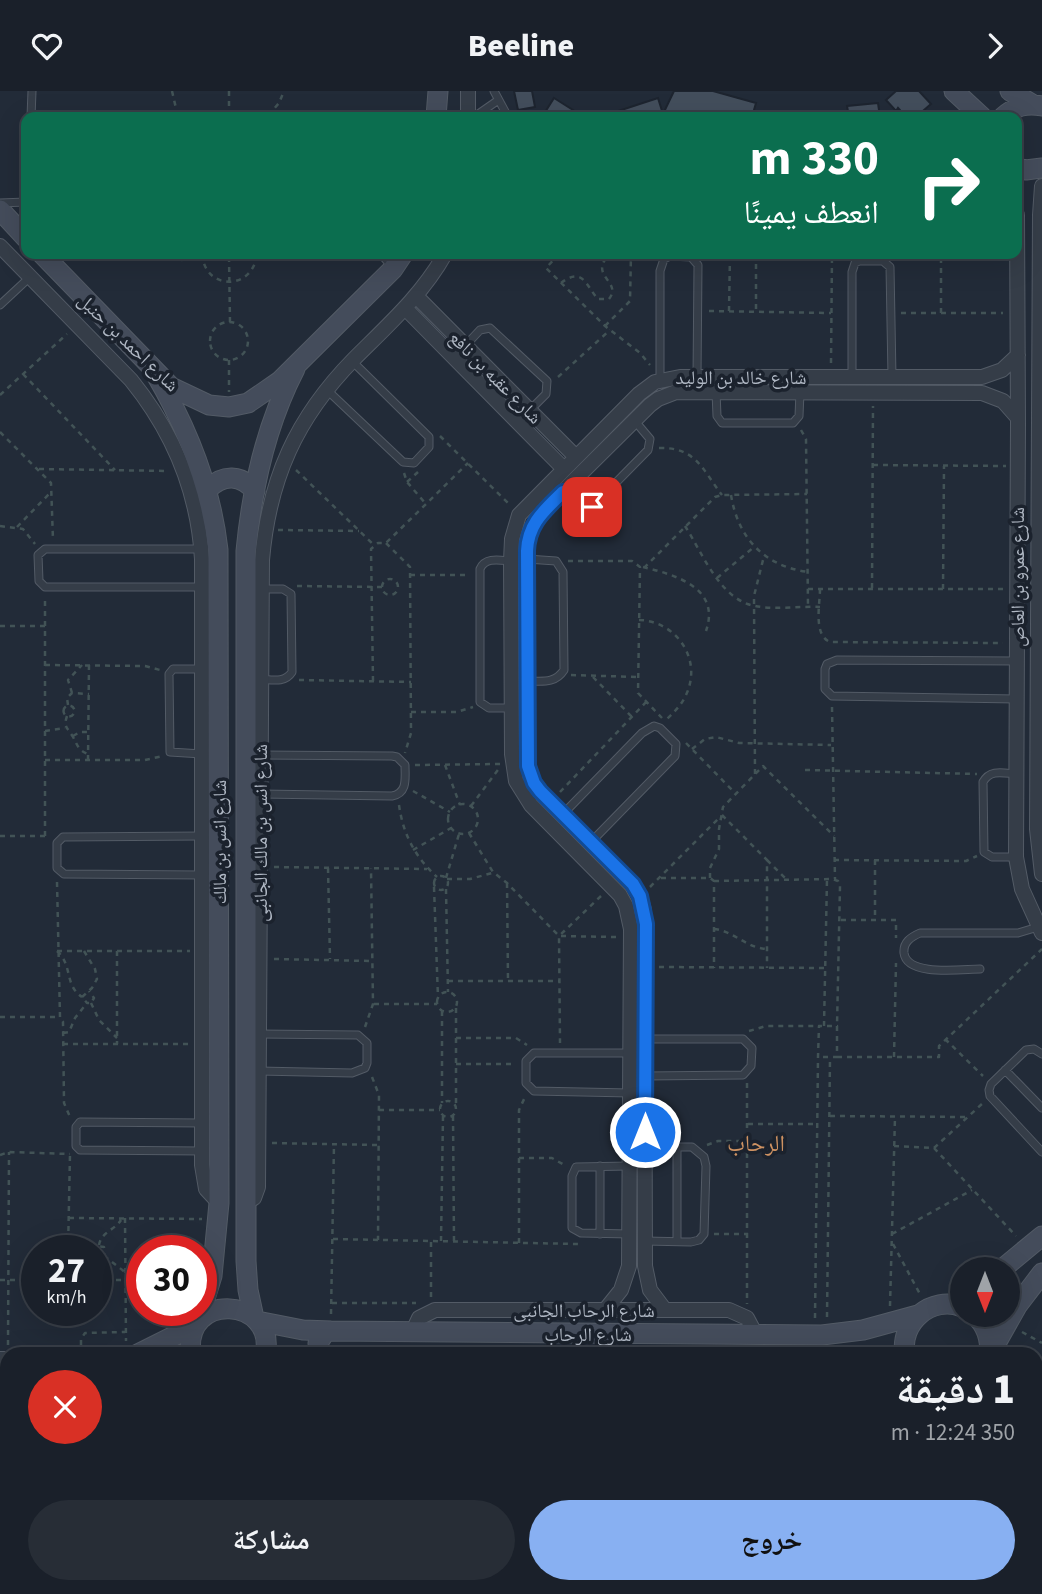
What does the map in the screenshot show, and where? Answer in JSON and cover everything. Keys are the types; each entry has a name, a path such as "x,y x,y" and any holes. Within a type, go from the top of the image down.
{"street":[{"path":"436,112 438,91"},
{"path":"468,91 470,112"},
{"path":"954,91 970,112"},
{"path":"1010,91 1037,105"},
{"path":"1009,112 1021,105 1037,105"},
{"path":"1022,169 1042,168"},
{"name":"شارع عمرو بن العاص","path":"1042,186 1037,829 1042,874"},
{"path":"0,210 21,233"},
{"path":"2,252 78,324 147,400 167,431 184,468 196,510 202,587 202,1151 206,1189 219,1211"},
{"name":"شارع احمد بن حنبل","path":"51,259 171,387 189,398 209,405 229,407"},
{"path":"229,407 248,403 295,369 392,259"},
{"name":"شارع انس بن مالك الجانبى","path":"245,1203 251,1202 257,1192 262,589 265,530 276,482 297,433 327,389 416,296 442,259"},
{"name":"شارع عمرو بن العاص","path":"1017,259 1016,857 1022,890 1040,930"},
{"name":"شارع عقبه بن نافع","path":"416,296 576,457"},
{"name":"شارع عقبه بن نافع","path":"405,308 564,469"},
{"name":"شارع خالد بن الوليد","path":"605,1310 614,1301 627,1279 629,1266 631,937 626,906 612,886 531,805 516,781 513,768 511,561 512,539 519,515 646,387 670,377 982,377 1002,370 1018,355"},
{"name":"شارع انس بن مالك","path":"265,1347 265,1339 256,1320 248,1290 246,1261 246,551 255,491 274,416 295,369"},
{"name":"شارع انس بن مالك","path":"155,373 180,418 208,489 216,531 219,578 217,1236"},
{"name":"شارع خالد بن الوليد","path":"665,1310 650,1290 646,1278 646,924 640,896 633,884 534,783 528,766 527,559 528,541 534,522 650,405 666,394 686,391 982,393 1003,401 1018,418"},
{"path":"208,489 222,478 232,477 249,484 255,491"},
{"path":"1017,556 1028,560 1039,556"},
{"path":"1017,587 1028,580 1039,585"},
{"path":"512,639 527,639"},
{"path":"551,825 563,814"},
{"path":"630,1117 645,1117"},
{"path":"1017,1257 1035,1242"},
{"path":"217,1263 224,1270 230,1271 242,1266 246,1261"},
{"path":"1020,1304 1042,1273"},
{"path":"905,1347 905,1336 928,1309 950,1299"},
{"path":"928,1309 950,1306"},
{"path":"412,1333 419,1318 430,1307"},
{"name":"شارع الرحاب الجانبى","path":"430,1307 729,1310 752,1326"},
{"name":"شارع الرحاب","path":"217,1310 226,1308 246,1312 256,1320 291,1328 329,1331 412,1333 752,1326 821,1335 890,1324 928,1309"},
{"path":"136,1347 189,1326"},
{"name":"شارع انس بن مالك","path":"190,1347 196,1326"},
{"path":"985,1327 990,1347"},
{"path":"994,1347 1004,1327"},
{"path":"319,1347 318,1343 329,1331"}],"lane":[{"path":"31,112 32,91"},
{"path":"494,91 505,112"},
{"path":"479,112 497,101"},
{"path":"0,203 21,202"},
{"path":"658,381 660,271 664,259"},
{"path":"694,259 699,271 697,376"},
{"path":"852,377 852,272 855,263 859,261 883,261 890,267 892,377"},
{"path":"0,305 30,277"},
{"path":"465,345 481,330 490,328 547,381 546,394 529,410"},
{"path":"327,389 402,462 414,463 429,447 429,437 352,361"},
{"path":"716,391 717,416 722,423 793,423 799,416 800,392"},
{"path":"563,492 577,506 592,507 648,450 650,439 634,421"},
{"path":"201,549 41,551 38,555 38,581 45,587 202,587"},
{"path":"527,559 556,561 563,572 564,670 550,681 527,681"},
{"path":"511,561 485,562 480,569 480,575 481,702 489,708 512,708"},
{"path":"261,679 286,679 292,671 293,599 288,590 262,589"},
{"path":"1016,699 832,697 825,689 825,669 827,664 837,660 1017,661"},
{"path":"202,669 173,669 169,674 170,752 202,754"},
{"path":"563,814 642,733 654,726 660,728 676,744 676,756 591,842"},
{"path":"261,755 392,756 403,762 405,786 398,795 261,794"},
{"path":"1016,774 994,773 983,782 984,852 992,857 1016,857"},
{"path":"202,836 63,837 57,843 57,868 64,874 202,875"},
{"path":"980,969 922,969 911,966 905,957 904,947 910,937 920,933 1018,933 1040,930"},
{"path":"258,1071 352,1073 365,1068 367,1063 367,1043 358,1035 259,1034"},
{"path":"645,1039 743,1039 752,1048 751,1066 743,1075 645,1076"},
{"path":"1042,1054 1034,1049 1026,1050 991,1084 989,1090 990,1096 1042,1152"},
{"path":"630,1053 534,1053 529,1056 526,1064 526,1083 534,1091 630,1093"},
{"path":"1005,1070 1042,1108"},
{"path":"202,1123 77,1124 77,1149 202,1151"},
{"path":"645,1147 692,1147 705,1157 706,1166 704,1234 699,1240 691,1242 645,1241"},
{"path":"677,1147 677,1241"},
{"path":"600,1166 600,1234"},
{"path":"630,1166 576,1167 572,1171 572,1229 580,1233 630,1234"}],"path":[{"path":"172,91 177,112"},
{"path":"229,91 229,112"},
{"path":"273,112 284,91"},
{"path":"202,259 211,275 229,282 249,274 257,259"},
{"path":"229,259 229,322"},
{"path":"554,259 546,268 610,330 640,353 658,381"},
{"path":"561,283 571,277 581,278 589,283 598,299 609,299 614,292 604,278 602,269 606,259"},
{"path":"606,326 630,301 627,259"},
{"path":"729,311 730,259"},
{"path":"756,259 756,312"},
{"path":"831,377 832,259"},
{"path":"941,259 941,313"},
{"path":"698,311 831,313"},
{"path":"891,313 1018,313"},
{"path":"229,322 245,330 248,341 241,357 229,360 218,357 210,341 214,330 229,322"},
{"path":"0,395 78,324"},
{"path":"548,385 610,330"},
{"path":"229,360 229,407"},
{"path":"23,375 115,470"},
{"path":"872,589 873,392"},
{"path":"793,423 806,439 808,607"},
{"path":"0,432 47,477 52,490 53,549"},
{"path":"648,450 677,450 691,454 722,495"},
{"path":"284,459 374,545"},
{"path":"402,462 407,482 426,503"},
{"path":"374,545 386,543 468,463"},
{"path":"873,465 1018,466"},
{"path":"943,589 944,466"},
{"path":"39,469 184,468"},
{"path":"17,527 52,490"},
{"path":"639,620 657,622 671,630 686,649 691,664 691,680 686,695 677,709 665,720 638,694 637,677 639,620 642,567 715,497 807,494"},
{"path":"731,495 738,523 754,548 785,567 808,572"},
{"path":"0,526 17,527 26,533 41,551"},
{"path":"685,526 717,577 733,595 754,606 820,607"},
{"path":"265,530 359,531"},
{"path":"386,543 410,567 410,742 403,762 502,764 471,806"},
{"path":"373,681 371,554 374,545"},
{"path":"717,577 754,548"},
{"path":"755,774 754,596 764,556"},
{"path":"556,561 632,561 642,567 677,577 701,591 709,610 706,631"},
{"path":"410,576 480,575"},
{"path":"390,579 396,581 398,587 396,593 390,595 384,593 382,587 384,581 390,579"},
{"path":"283,589 297,586 382,587"},
{"path":"45,587 45,836"},
{"path":"808,589 1017,587"},
{"path":"820,589 820,634 830,642 1017,643"},
{"path":"0,626 45,626"},
{"path":"45,665 145,666 169,674"},
{"path":"72,693 68,680 82,665"},
{"path":"88,761 89,665"},
{"path":"561,675 637,677"},
{"path":"592,676 632,717"},
{"path":"282,680 411,682"},
{"path":"68,705 67,698 72,693 89,694"},
{"path":"832,697 835,879 840,886 837,1057"},
{"path":"551,802 646,701"},
{"path":"411,712 467,711 481,702"},
{"path":"65,728 67,716 63,709 68,705"},
{"path":"67,716 74,712 73,707 68,705"},
{"path":"45,730 65,728"},
{"path":"65,728 76,746 88,754"},
{"path":"72,736 89,732"},
{"path":"692,749 705,739 716,737 739,743 832,745"},
{"path":"683,740 735,793"},
{"path":"45,760 145,760 162,757 170,752"},
{"path":"445,764 460,804"},
{"path":"709,878 710,868 719,849 723,807 764,766 834,837"},
{"path":"805,770 966,773 985,778"},
{"path":"405,786 450,812"},
{"path":"398,795 405,833 427,869 437,877 447,878 470,879 493,872"},
{"path":"460,804 471,806 478,817 474,829 469,833 459,833 451,828 449,823 450,812 460,804"},
{"path":"722,815 787,880"},
{"path":"640,896 722,815"},
{"path":"413,850 451,828"},
{"path":"453,1241 457,998 449,992 446,889 459,833"},
{"path":"469,833 493,872 559,936 560,1053"},
{"path":"0,836 45,836 59,839"},
{"path":"835,860 965,860 984,852"},
{"path":"767,860 767,968"},
{"path":"875,860 875,920"},
{"path":"260,867 427,869"},
{"path":"328,868 330,960"},
{"path":"358,1035 369,1019 373,1004 371,868"},
{"path":"59,872 56,890 57,951 60,1017 64,1022 64,1103 66,1111 77,1124"},
{"path":"437,877 434,882 437,1004 442,1011 441,1241"},
{"path":"661,878 709,878 713,881 835,879"},
{"path":"824,1026 827,879"},
{"path":"713,881 713,968"},
{"path":"507,883 508,981"},
{"path":"559,936 612,886"},
{"path":"434,887 438,890 446,889"},
{"path":"839,920 897,921 896,948"},
{"path":"714,929 729,932 753,947 767,949"},
{"path":"559,936 631,937"},
{"path":"818,1057 939,1057 939,1046 945,1039 1042,949"},
{"path":"57,951 202,951"},
{"path":"57,951 68,967 71,986 89,1003 99,1020 117,1038"},
{"path":"82,997 95,983 96,974 84,951"},
{"path":"117,951 117,1044"},
{"path":"259,959 372,961"},
{"path":"894,1057 896,961"},
{"path":"646,967 825,968"},
{"path":"448,981 560,981"},
{"path":"64,1033 69,1032 75,1018 94,998 89,991"},
{"path":"438,998 449,992"},
{"path":"373,1004 437,1004"},
{"path":"442,1011 456,1008"},
{"path":"0,1017 60,1017"},
{"path":"737,1039 750,1030 766,1026 837,1026"},
{"path":"819,1026 817,1124 821,1335"},
{"path":"456,1038 516,1038 534,1053"},
{"path":"945,1039 991,1084"},
{"path":"64,1044 202,1044"},
{"path":"821,1335 831,1057"},
{"path":"456,1064 526,1064"},
{"path":"365,1068 378,1088 378,1240"},
{"path":"743,1075 748,1086 748,1234 752,1326"},
{"path":"519,1243 521,1103 534,1091"},
{"path":"934,1148 990,1096"},
{"path":"442,1103 449,1101 456,1106"},
{"path":"379,1110 440,1110"},
{"path":"443,1116 453,1115"},
{"path":"830,1116 967,1117"},
{"path":"890,1324 895,1117"},
{"path":"748,1124 817,1124"},
{"path":"699,1152 711,1142 748,1141"},
{"path":"258,1143 379,1145"},
{"path":"329,1331 332,1303 334,1144"},
{"path":"894,1146 934,1148 972,1189 1035,1242"},
{"path":"0,1155 9,1152 69,1154 77,1149"},
{"path":"7,1347 9,1152"},
{"path":"68,1235 69,1154"},
{"path":"519,1158 552,1158 572,1171"},
{"path":"892,1234 972,1189"},
{"path":"69,1218 124,1219 219,1211"},
{"path":"104,1235 124,1219"},
{"path":"124,1219 126,1332 130,1347"},
{"path":"704,1234 748,1234"},
{"path":"333,1239 588,1244"},
{"path":"332,1303 430,1307 431,1241"},
{"path":"892,1242 928,1309"},
{"path":"112,1262 125,1272"},
{"path":"0,1280 21,1280"},
{"path":"112,1280 125,1280"},
{"path":"1012,1327 1042,1343"},
{"path":"81,1347 81,1339 85,1333 126,1332"}],"building":[{"path":"514,91 532,91 535,107 518,110"},
{"path":"674,91 713,91 756,103 753,112 664,112"},
{"path":"896,91 919,91 931,104 922,112 902,112 898,108 896,111 886,100"},
{"path":"554,98 576,112 545,112"},
{"path":"658,98 662,112 615,112"},
{"path":"878,103 879,112 848,112 847,106"}],"district":[{"name":"الرحاب","path":"756,1143"}],"route":[{"path":"592,507 577,506 563,492 540,514 530,531 527,551 528,766 540,791 633,884 640,896 646,924 645,1132"}]}
